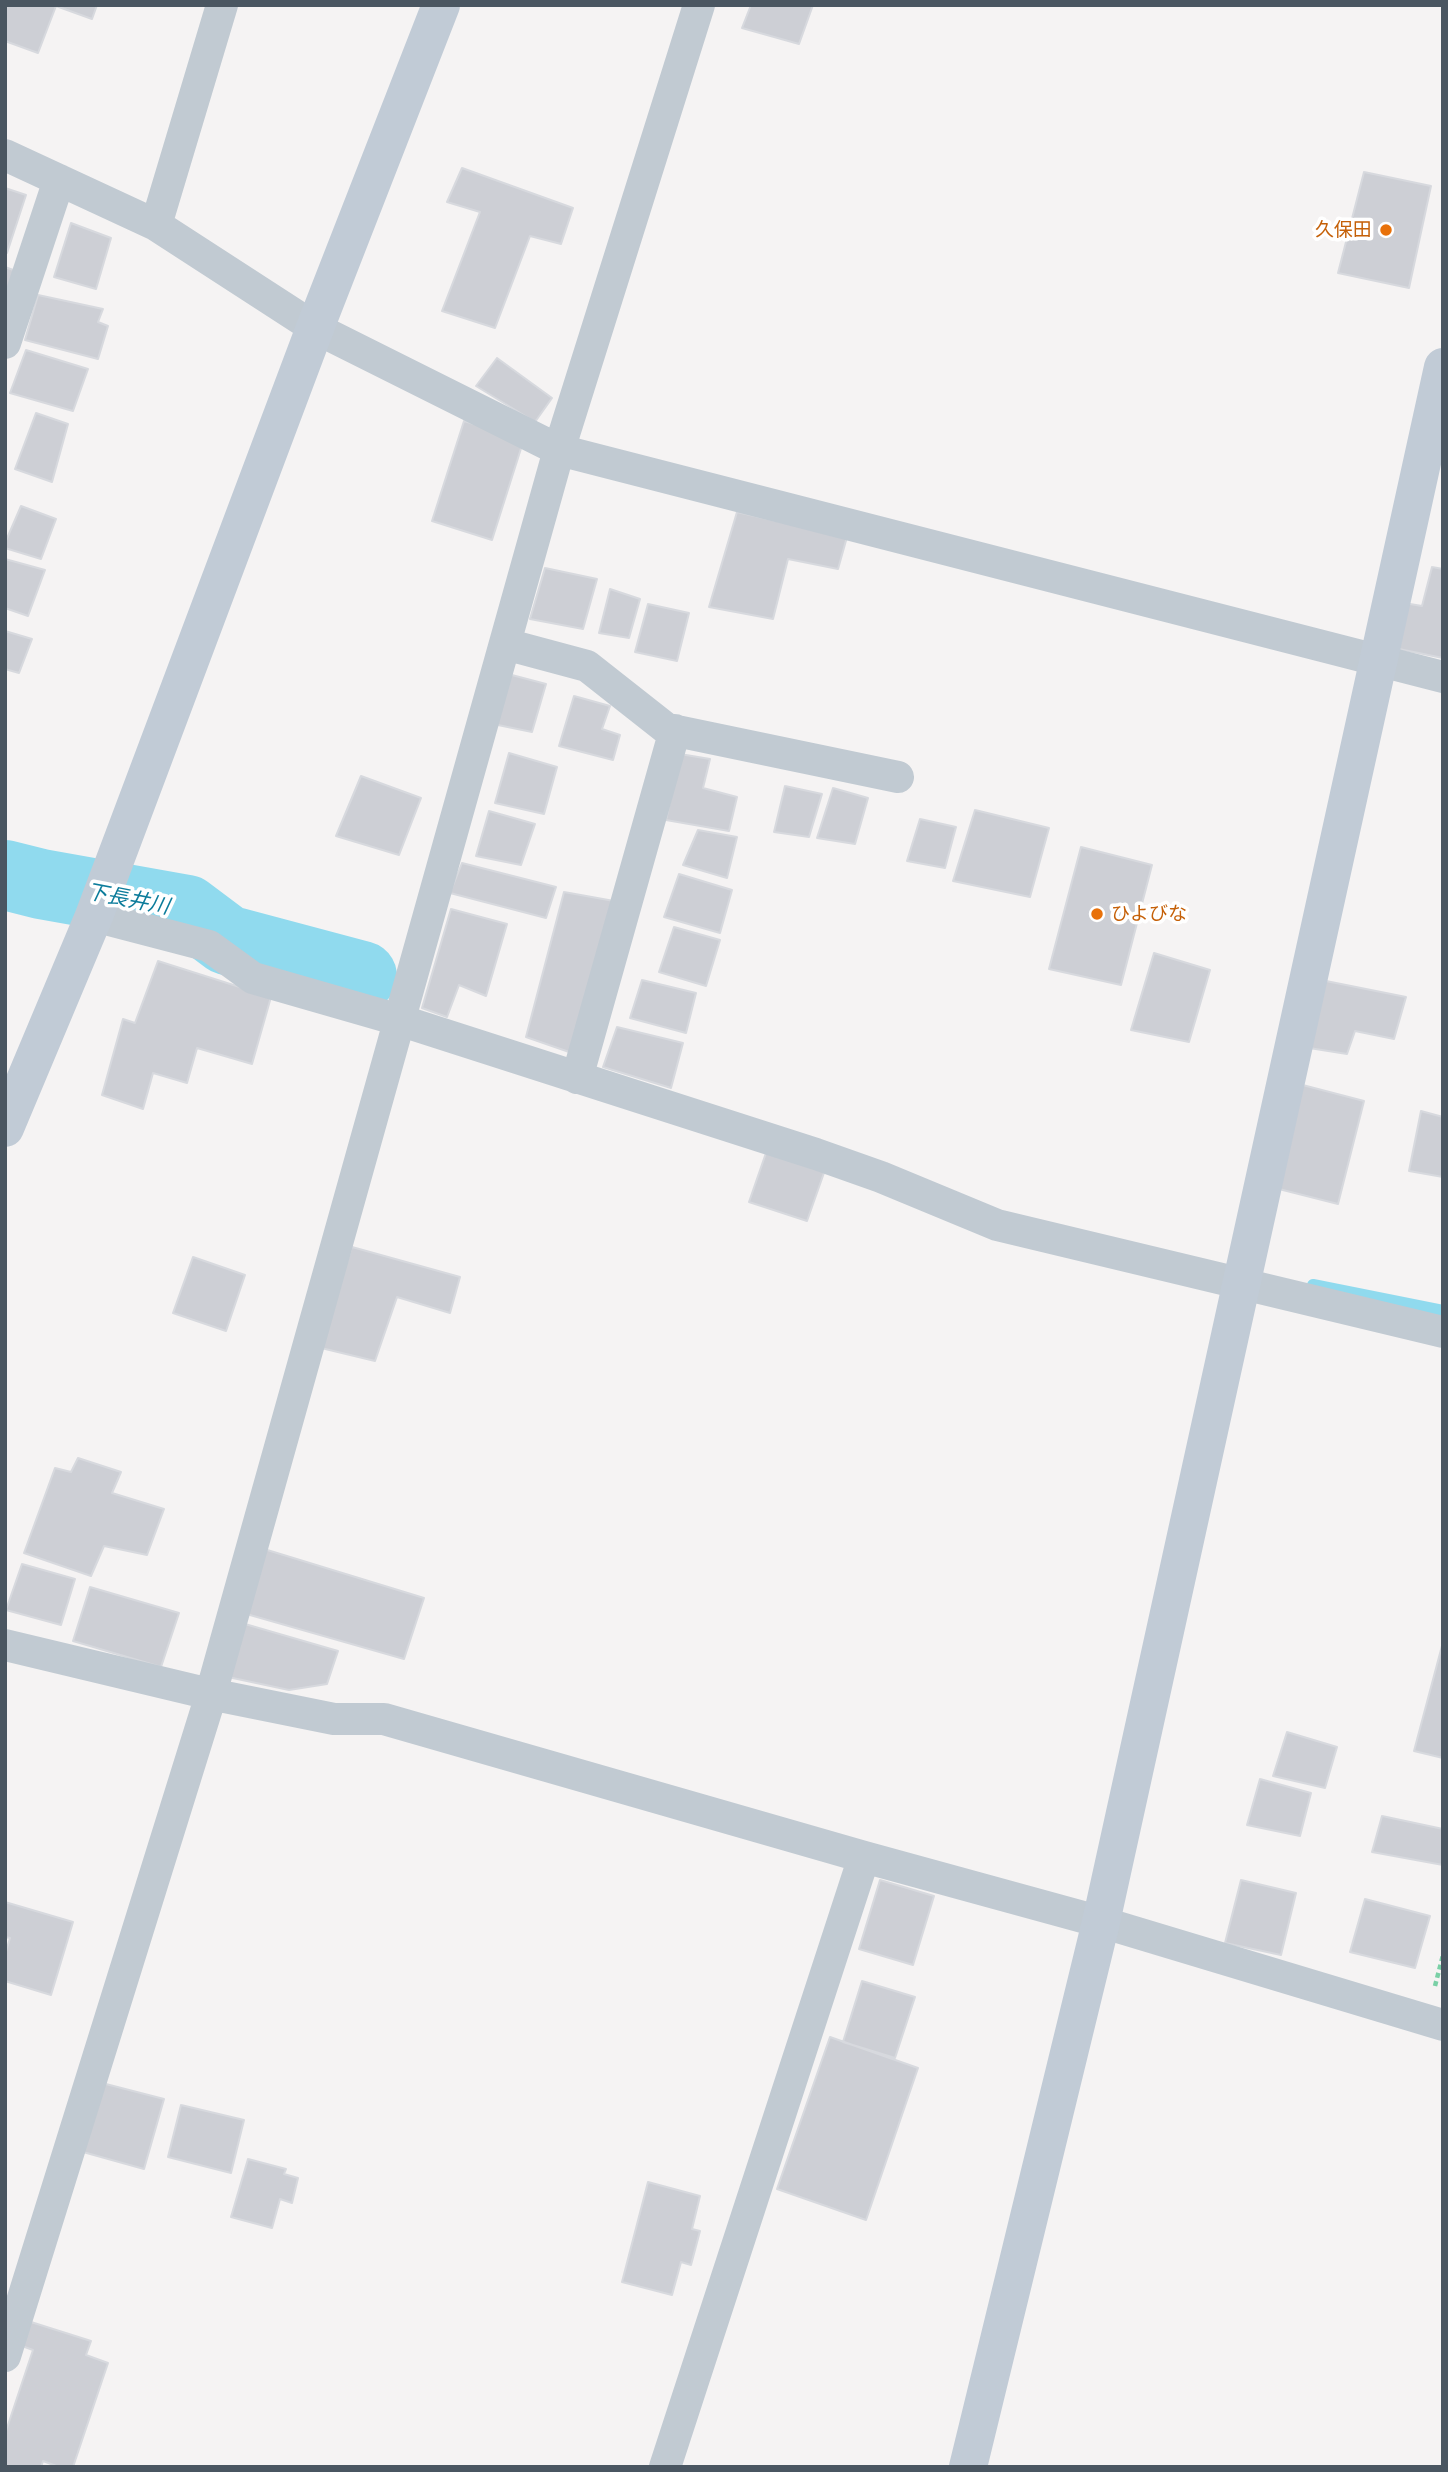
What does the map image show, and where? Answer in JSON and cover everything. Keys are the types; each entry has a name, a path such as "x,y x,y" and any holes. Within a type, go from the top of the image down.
{"street":[{"path":"156,225 222,5"},
{"path":"5,1128 94,916 315,328 441,5"},
{"path":"5,2356 18,2270 211,1694 559,450 699,5"},
{"path":"5,155 156,225 315,328 559,450 1443,677"},
{"path":"5,342 59,180"},
{"path":"968,2467 1101,1922 1443,367"},
{"path":"505,644 587,666 667,729 898,777"},
{"path":"577,1078 675,730"},
{"path":"94,916 209,946 253,978 399,1020 881,1177 997,1225 1443,1332"},
{"path":"5,1645 334,1720 384,1719 1101,1922 1443,2025"},
{"path":"665,2467 864,1857"}],"building":[{"path":"5,5 97,5 92,19 56,6 38,53 5,41"},
{"path":"751,5 813,5 799,44 742,28"},
{"path":"462,168 573,208 561,244 530,236 495,328 442,311 480,212 447,202"},
{"name":"久保田","path":"1364,172 1431,186 1409,288 1338,273"},
{"path":"5,188 26,195 7,253 5,252"},
{"path":"71,223 111,238 96,289 54,277"},
{"path":"5,267 16,271 5,299"},
{"path":"38,295 103,309 98,322 108,326 98,359 25,340"},
{"path":"26,350 88,369 73,411 10,393"},
{"path":"497,358 552,398 535,422 476,386"},
{"path":"36,413 68,424 52,482 15,469"},
{"path":"464,421 524,439 492,540 432,521"},
{"path":"21,506 56,519 41,559 5,548"},
{"path":"737,512 847,537 838,569 788,559 773,619 709,607"},
{"path":"5,559 45,570 28,616 5,608"},
{"path":"1432,567 1443,569 1443,658 1394,648 1404,603 1422,606"},
{"path":"545,568 597,579 583,629 530,619"},
{"path":"610,589 640,599 629,638 599,633"},
{"path":"648,604 689,613 677,661 635,652"},
{"path":"5,631 32,639 19,673 5,669"},
{"path":"508,674 546,684 532,732 493,724"},
{"path":"574,696 610,706 602,729 620,735 613,760 559,746"},
{"path":"509,753 557,767 544,814 495,803"},
{"path":"680,754 710,759 703,788 737,797 729,831 666,820"},
{"path":"361,776 421,798 399,855 336,836"},
{"path":"785,786 822,794 809,837 774,832"},
{"path":"833,788 868,798 855,844 817,838"},
{"path":"975,810 1049,828 1030,897 953,881"},
{"path":"489,811 535,824 521,865 476,856"},
{"path":"920,819 956,827 945,868 907,861"},
{"path":"698,830 737,837 727,878 683,865"},
{"path":"1081,847 1152,865 1121,985 1049,969"},
{"path":"462,863 556,887 546,918 450,893"},
{"path":"679,874 732,890 720,933 664,917"},
{"path":"564,892 614,901 572,1053 526,1037"},
{"path":"451,909 507,924 486,996 459,985 447,1017 422,1008"},
{"path":"674,927 720,940 706,986 659,972"},
{"path":"1154,953 1210,970 1189,1042 1131,1030"},
{"path":"158,961 271,997 252,1064 197,1048 187,1083 153,1073 143,1109 102,1095 123,1019 135,1023"},
{"path":"642,980 696,993 686,1033 630,1018"},
{"path":"1321,980 1406,997 1394,1039 1355,1031 1347,1054 1303,1047"},
{"path":"617,1027 683,1043 671,1088 603,1067"},
{"path":"1295,1083 1364,1101 1338,1204 1271,1187"},
{"path":"1421,1111 1443,1117 1443,1177 1409,1171"},
{"path":"767,1150 825,1170 807,1221 749,1202"},
{"path":"352,1247 460,1277 450,1313 397,1297 375,1361 317,1347"},
{"path":"193,1257 245,1275 226,1331 173,1313"},
{"path":"78,1458 121,1472 112,1493 164,1509 147,1555 104,1546 91,1576 24,1553 55,1468 71,1472"},
{"path":"264,1549 424,1598 404,1659 243,1613"},
{"path":"22,1564 75,1579 61,1625 6,1610"},
{"path":"90,1587 179,1613 161,1667 73,1641"},
{"path":"245,1624 338,1651 327,1684 289,1690 228,1677"},
{"path":"1443,1642 1443,1758 1414,1751"},
{"path":"1287,1732 1337,1747 1325,1788 1273,1776"},
{"path":"1260,1779 1311,1793 1300,1836 1247,1825"},
{"path":"1382,1816 1443,1829 1443,1865 1372,1852"},
{"path":"880,1880 934,1896 913,1965 859,1949"},
{"path":"1241,1880 1296,1893 1281,1955 1225,1943"},
{"path":"1365,1899 1430,1916 1415,1968 1350,1952"},
{"path":"5,1902 73,1922 51,1995 5,1981 5,1955 10,1938 5,1937"},
{"path":"862,1981 915,1997 895,2058 843,2042"},
{"path":"830,2037 918,2068 866,2220 777,2189"},
{"path":"102,2083 164,2099 144,2169 83,2152"},
{"path":"181,2105 244,2120 231,2173 168,2157"},
{"path":"248,2159 286,2169 284,2174 298,2178 292,2203 280,2199 272,2228 231,2217"},
{"path":"648,2182 700,2196 692,2229 700,2231 691,2265 681,2262 672,2295 622,2282"},
{"path":"31,2322 91,2341 86,2355 108,2363 73,2467 59,2467 43,2461 41,2467 5,2467 5,2434 33,2350 22,2346"}],"waterway":[{"name":"下長井川","path":"5,875 187,910 227,940 362,976"},
{"path":"1313,1285 1443,1311"}],"place":[{"name":"久保田","path":"1386,230"},
{"name":"ひよびな","path":"1097,914"}]}
